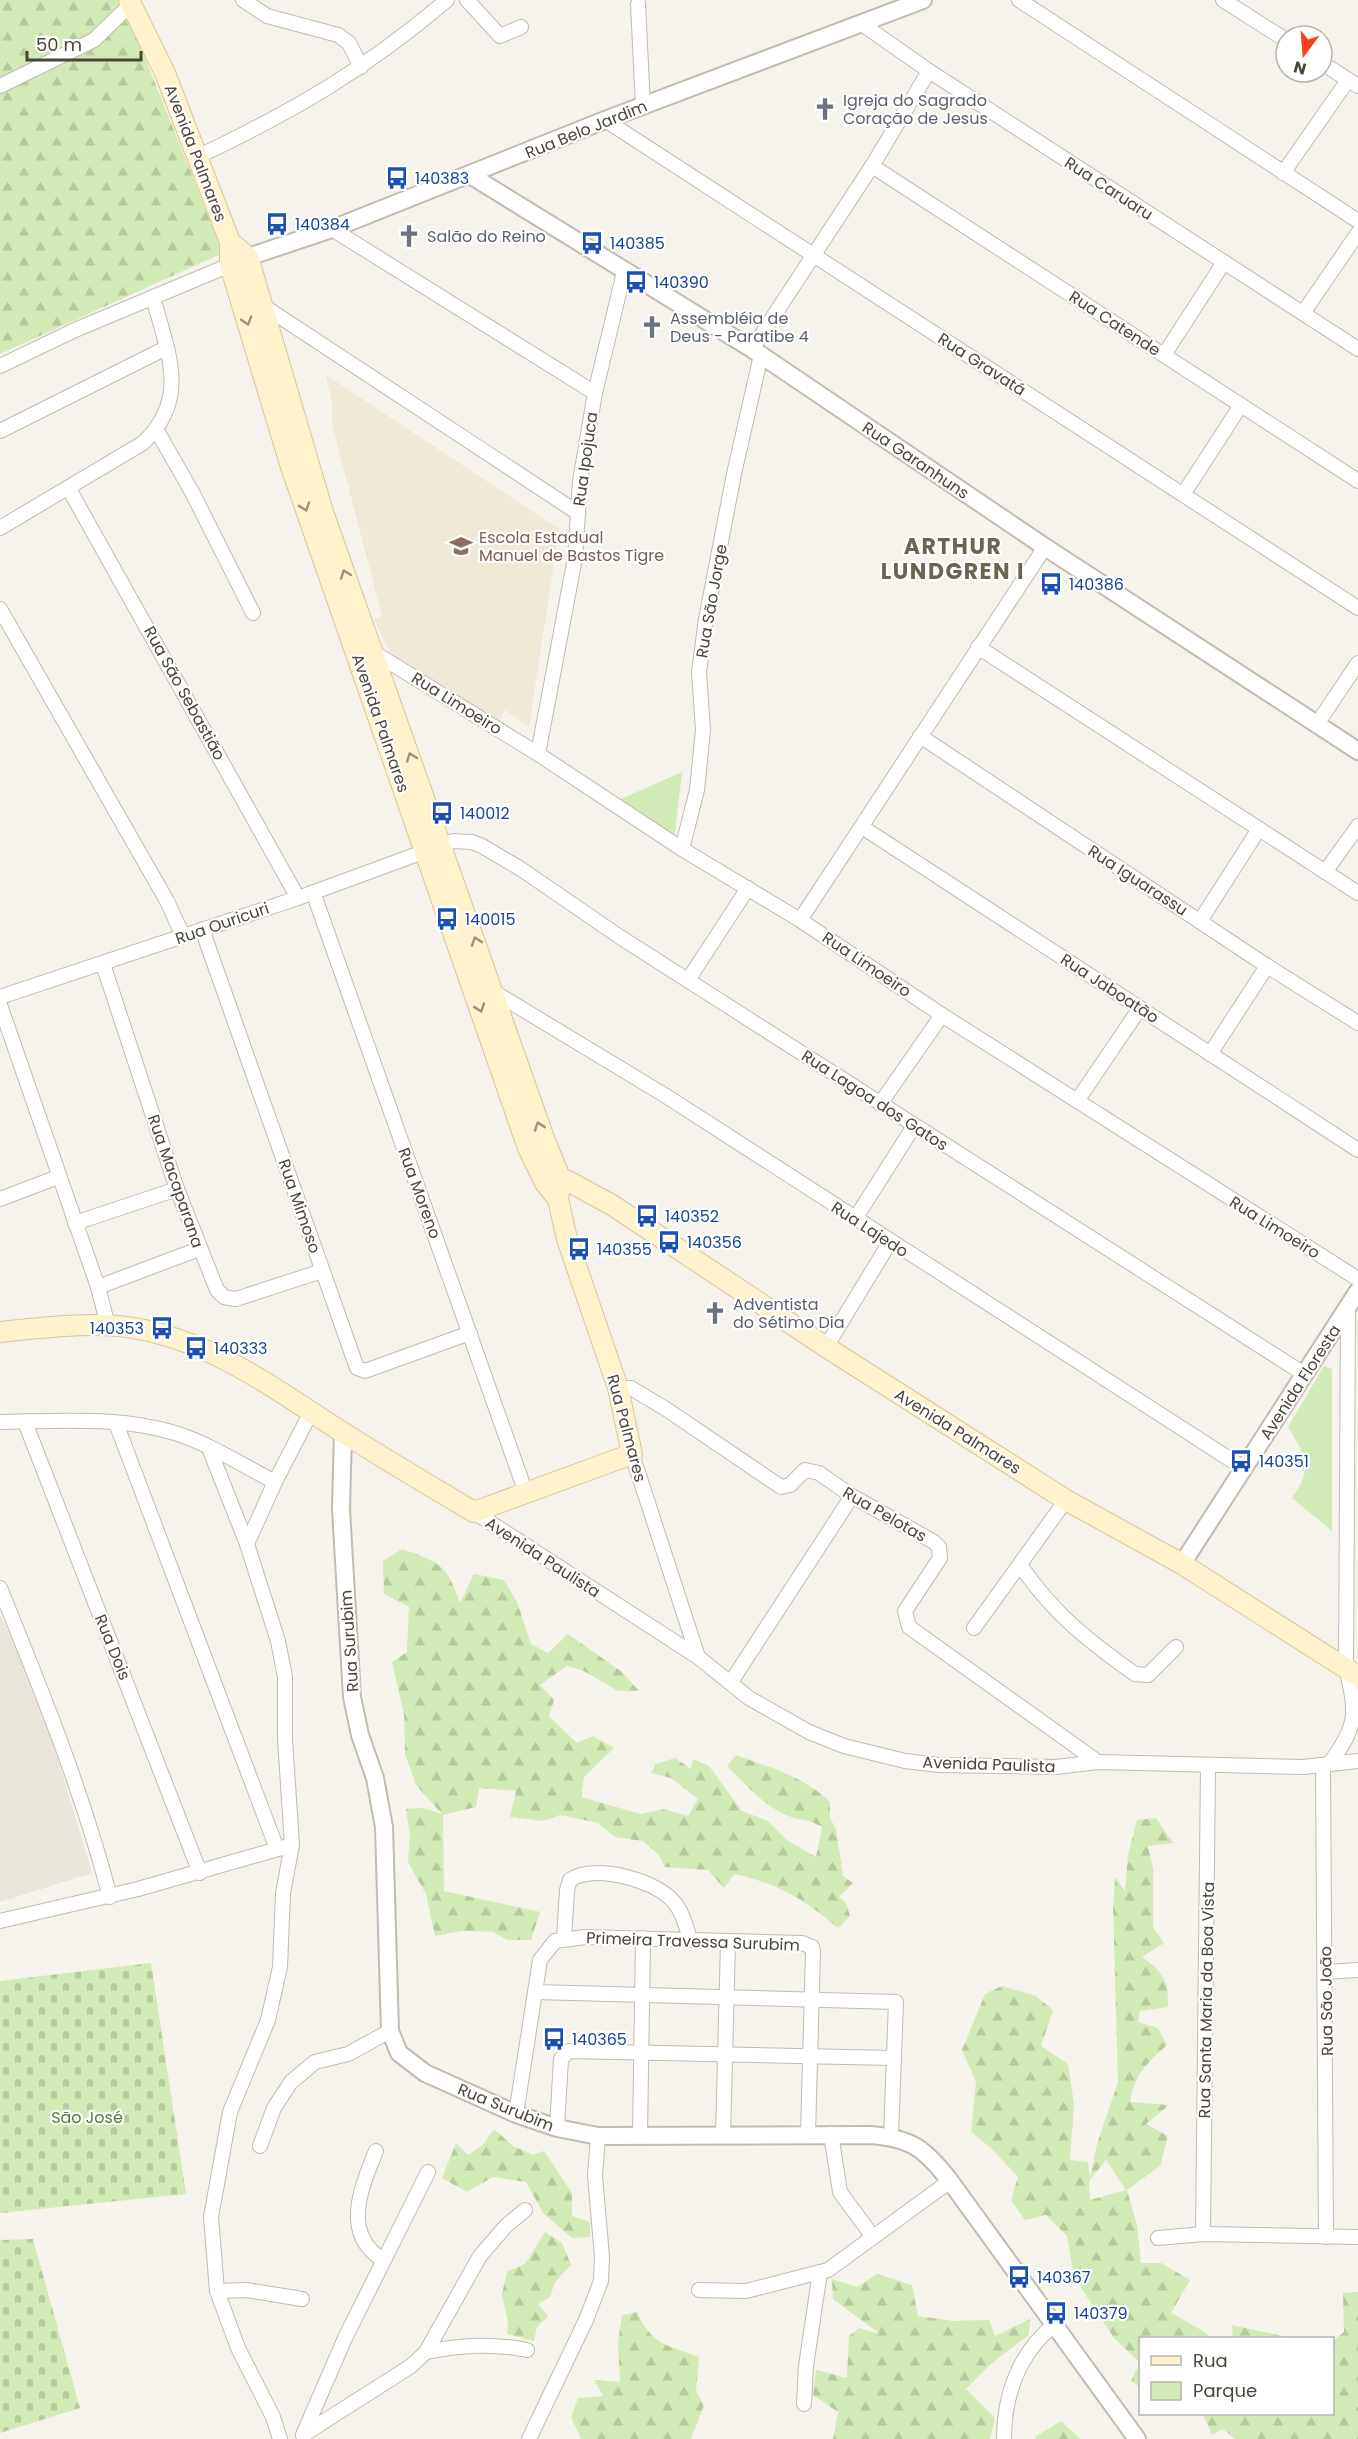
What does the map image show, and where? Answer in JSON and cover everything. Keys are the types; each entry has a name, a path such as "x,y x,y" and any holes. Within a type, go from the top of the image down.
{"main road":[{"name":"Avenida Palmares","path":"130,2 165,73 199,156 230,242 230,265 291,467 434,848 494,992 544,1141 555,1187"},
{"name":"Avenida Palmares","path":"230,242 248,257 323,512 373,652 528,1148 555,1187"},
{"name":"Avenida Palmares","path":"555,1187 585,1188 826,1347 1066,1500 1182,1564 1352,1672"},
{"name":"Rua Palmares","path":"555,1187 567,1239 618,1388 632,1454"},
{"name":"Avenida Paulista","path":"0,1332 72,1325 108,1326 167,1337 213,1353 272,1385 311,1412 474,1512 632,1454"}],"street":[{"path":"243,0 267,16 338,35 349,43 361,68"},
{"path":"199,156 276,119 361,68 447,0"},
{"path":"467,0 500,36 521,27"},
{"name":"Rua Belo Jardim","path":"248,257 332,229 605,120 923,0"},
{"path":"1019,0 1358,221"},
{"path":"1223,0 1274,32"},
{"path":"0,86 94,40 130,2"},
{"path":"639,4 643,106"},
{"name":"Rua Caruaru","path":"862,24 929,71 1358,349"},
{"path":"756,352 812,256 872,166 929,71"},
{"path":"1283,173 1353,83 1334,71"},
{"name":"Rua Gravatá","path":"605,120 1358,608"},
{"name":"Rua Catende","path":"872,166 1358,481"},
{"name":"Rua Garanhuns","path":"470,175 756,352 1045,547 1358,751"},
{"path":"332,229 595,393"},
{"path":"1303,313 1358,233"},
{"path":"0,366 248,257"},
{"path":"1164,355 1224,262"},
{"name":"Rua Ipojuca","path":"538,754 575,558 580,481 595,393 624,272"},
{"path":"0,528 143,443 156,429 173,390 173,379 153,297"},
{"path":"262,305 578,513"},
{"path":"0,431 166,348"},
{"name":"Rua São Jorge","path":"682,849 691,823 699,778 703,730 699,672 706,619 756,352"},
{"path":"1184,494 1241,405"},
{"path":"156,429 193,494 253,614"},
{"name":"Rua São Sebastião","path":"69,489 298,898"},
{"path":"800,920 1045,547"},
{"path":"0,609 167,901 183,936"},
{"path":"978,647 1358,893"},
{"name":"Rua Limoeiro","path":"373,652 538,754 682,849 800,920 942,1015 1358,1279"},
{"path":"1317,724 1358,663"},
{"name":"Rua Iguarassu","path":"920,736 1267,966 1358,1023"},
{"path":"1324,872 1358,826"},
{"name":"Rua Jaboatão","path":"862,827 1358,1150"},
{"path":"1200,921 1259,829"},
{"name":"Rua Lagoa dos Gatos","path":"434,848 459,841 482,846 914,1126 1304,1374"},
{"name":"Rua Ouricuri","path":"0,997 298,898 434,848"},
{"path":"688,980 748,888"},
{"name":"Rua Moreno","path":"314,892 526,1493"},
{"name":"Rua Mimoso","path":"202,929 359,1371 470,1334"},
{"name":"Rua Macaparana","path":"103,964 177,1189 217,1290 224,1297 232,1299 322,1271"},
{"path":"1210,1054 1267,966"},
{"name":"Rua Lajedo","path":"494,992 666,1096 1245,1469"},
{"path":"0,1005 98,1287 108,1326"},
{"path":"1077,1101 1140,1008"},
{"path":"880,1104 942,1015"},
{"path":"855,1219 914,1126"},
{"path":"0,1199 58,1177"},
{"path":"75,1223 177,1189"},
{"path":"826,1347 890,1242"},
{"path":"98,1287 199,1249"},
{"name":"Avenida Floresta","path":"1182,1564 1358,1291"},
{"path":"1326,1765 1347,1737 1355,1711 1352,1672 1348,1309"},
{"name":"Rua Pelotas","path":"618,1388 631,1388 666,1409 781,1487 790,1485 805,1470 811,1470 939,1547 940,1558 937,1565 905,1611 909,1627 1098,1762"},
{"path":"247,1544 274,1482 311,1412"},
{"path":"0,1422 116,1423 151,1427 196,1441 274,1482"},
{"name":"Rua Dois","path":"25,1422 200,1873"},
{"path":"116,1423 277,1849"},
{"name":"Rua Surubim","path":"343,1432 341,1509 352,1697 360,1735 375,1778 384,1827 390,2031 392,2042 408,2063 516,2114 557,2127 598,2136 808,2133 891,2136 920,2148 950,2181 1137,2439"},
{"path":"209,1448 247,1544 278,1641 284,1670 292,1845 283,1893 279,1978 268,2020 230,2112 212,2202 211,2233 217,2291 238,2348 273,2417 280,2439"},
{"name":"Rua Palmares","path":"632,1454 698,1657"},
{"path":"731,1682 852,1496"},
{"path":"974,1628 1066,1500"},
{"name":"Avenida Paulista","path":"474,1512 698,1657 749,1698 809,1732 844,1746 905,1761 939,1765 1056,1767 1098,1762 1208,1767 1326,1765 1358,1761"},
{"path":"1020,1564 1045,1600 1072,1627 1136,1674 1148,1675 1176,1647"},
{"path":"2,1595 62,1744 92,1827 110,1897"},
{"name":"Rua São João","path":"1326,1765 1326,2237"},
{"name":"Rua Santa Maria da Boa Vista","path":"1203,2234 1208,1767"},
{"path":"0,1921 110,1897 292,1845"},
{"path":"564,1938 567,1890 570,1880 597,1874 625,1877 651,1884 673,1900 690,1939"},
{"name":"Primeira Travessa Surubim","path":"536,1992 540,1960 555,1941 564,1938 802,1943 812,1947 808,2133"},
{"path":"640,2136 643,1938"},
{"path":"723,2136 728,1942"},
{"path":"1325,1972 1358,1970"},
{"path":"516,2114 536,1992 896,2002 891,2136"},
{"path":"260,2146 274,2108 291,2082 315,2062 348,2054 390,2031"},
{"path":"557,2127 561,2056 569,2051 894,2058"},
{"path":"831,2134 840,2192 873,2237"},
{"path":"529,2439 596,2297 603,2271 595,2190 598,2136"},
{"path":"376,2151 363,2184 357,2220 358,2232 367,2248 383,2260"},
{"path":"302,2436 323,2386 383,2260 428,2172"},
{"path":"699,2290 746,2291 828,2270 950,2181"},
{"path":"302,2436 411,2366 426,2352 480,2256 506,2226 525,2210"},
{"path":"1158,2238 1203,2234 1358,2237"},
{"path":"804,2404 806,2366 820,2272"},
{"path":"217,2291 247,2290 302,2299"},
{"path":"1004,2439 1008,2398 1020,2366 1029,2349 1054,2325"},
{"path":"426,2352 471,2345 496,2344 527,2350"}],"shaded area":[{"name":"Escola Estadual Manuel de Bastos Tigre","path":"326,375 559,529 529,727 505,710 497,726 394,661 374,619 382,616 332,424 332,404"},
{"path":"0,1615 37,1689 92,1873 0,1902"}],"green space":[{"path":"0,0 122,0 223,253 0,354"},
{"path":"682,772 674,842 614,802"},
{"path":"1324,1366 1332,1369 1332,1531 1292,1498 1303,1478 1305,1462 1288,1427"},
{"path":"402,1549 425,1557 440,1566 451,1580 460,1603 474,1574 504,1580 517,1602 531,1644 548,1653 568,1634 622,1672 639,1691 618,1691 582,1670 567,1666 540,1685 554,1700 549,1716 577,1743 593,1736 614,1748 584,1777 581,1797 641,1814 663,1809 688,1816 698,1799 671,1778 651,1773 656,1764 675,1758 691,1769 693,1759 709,1766 742,1811 768,1821 787,1840 816,1857 822,1827 791,1817 769,1806 727,1766 736,1755 785,1773 808,1785 830,1802 830,1818 836,1829 843,1876 853,1883 839,1897 846,1903 850,1916 838,1928 802,1901 764,1882 734,1874 724,1888 708,1870 665,1867 658,1854 643,1841 615,1837 598,1823 560,1815 543,1821 510,1817 516,1791 479,1788 476,1807 443,1815 444,1891 540,1912 531,1940 507,1940 493,1932 462,1931 435,1936 426,1894 408,1862 410,1836 406,1809 423,1808 442,1814 416,1785 405,1754 404,1714 392,1662 407,1652 409,1607 384,1594 383,1561"},
{"path":"1156,1818 1173,1843 1148,1846 1153,1869 1153,1927 1164,1943 1142,1957 1155,1967 1163,1978 1166,1984 1168,2007 1140,2011 1138,2022 1158,2028 1167,2045 1138,2077 1130,2102 1169,2105 1146,2124 1168,2136 1160,2166 1127,2190 1137,2225 1141,2263 1161,2263 1190,2280 1171,2313 1205,2332 1209,2337 1139,2337 1139,2362 1114,2338 1074,2277 1067,2236 1046,2215 1025,2220 1011,2200 1018,2177 992,2149 971,2132 976,2082 962,2050 985,1994 1002,1986 1036,1996 1053,2010 1041,2046 1068,2064 1074,2105 1070,2160 1088,2162 1090,2178 1097,2144 1118,2082 1113,1907 1115,1877 1125,1891 1128,1855 1137,1820","holes":["1106,2160 1126,2190 1090,2200 1089,2181"]},
{"name":"São José","path":"151,1963 186,2194 0,2213 0,1981"},
{"path":"494,2129 513,2146 533,2155 544,2151 572,2193 572,2216 590,2222 590,2237 572,2238 543,2213 526,2182 493,2177 467,2192 442,2178 456,2143 468,2155 483,2145"},
{"path":"545,2232 562,2243 571,2265 555,2282 550,2297 538,2304 548,2316 537,2327 534,2341 507,2334 508,2322 502,2294 507,2272 525,2264"},
{"path":"33,2239 80,2408 0,2433 0,2240"},
{"path":"877,2274 912,2285 918,2316 953,2321 989,2320 995,2336 1030,2319 1029,2335 992,2363 966,2389 995,2418 990,2439 833,2439 838,2412 813,2395 816,2370 847,2378 849,2336 859,2328 880,2334 833,2299 832,2279 857,2287"},
{"path":"1358,2292 1358,2439 1235,2439 1223,2429 1212,2435 1203,2415 1334,2415 1334,2340 1344,2332 1343,2293"},
{"path":"637,2312 655,2338 662,2343 699,2357 696,2391 704,2405 691,2439 581,2439 571,2417 578,2398 603,2396 594,2380 620,2382 618,2343 622,2315"},
{"path":"1232,2325 1286,2337 1233,2337"},
{"path":"1139,2365 1139,2386 1131,2381"},
{"path":"1061,2421 1080,2439 1036,2439 1035,2437"}],"place":[{"name":"Igreja do Sagrado Coração de Jesus","path":"825,109"},
{"name":"140383","path":"397,178"},
{"name":"140384","path":"277,224"},
{"name":"Salão do Reino","path":"409,236"},
{"name":"140385","path":"592,243"},
{"name":"140390","path":"636,282"},
{"name":"Assembléia de Deus - Paratibe 4","path":"652,327"},
{"name":"Escola Estadual Manuel de Bastos Tigre","path":"461,546"},
{"name":"140386","path":"1051,584"},
{"name":"140012","path":"442,813"},
{"name":"140015","path":"447,919"},
{"name":"140352","path":"647,1216"},
{"name":"140356","path":"669,1242"},
{"name":"140355","path":"579,1249"},
{"name":"Adventista do Sétimo Dia","path":"715,1313"},
{"name":"140353","path":"162,1328"},
{"name":"140333","path":"196,1348"},
{"name":"140351","path":"1241,1461"},
{"name":"140365","path":"554,2039"},
{"name":"140367","path":"1019,2277"},
{"name":"140379","path":"1056,2313"}],"district":[{"name":"ARTHUR LUNDGREN I","path":"953,558"}]}
